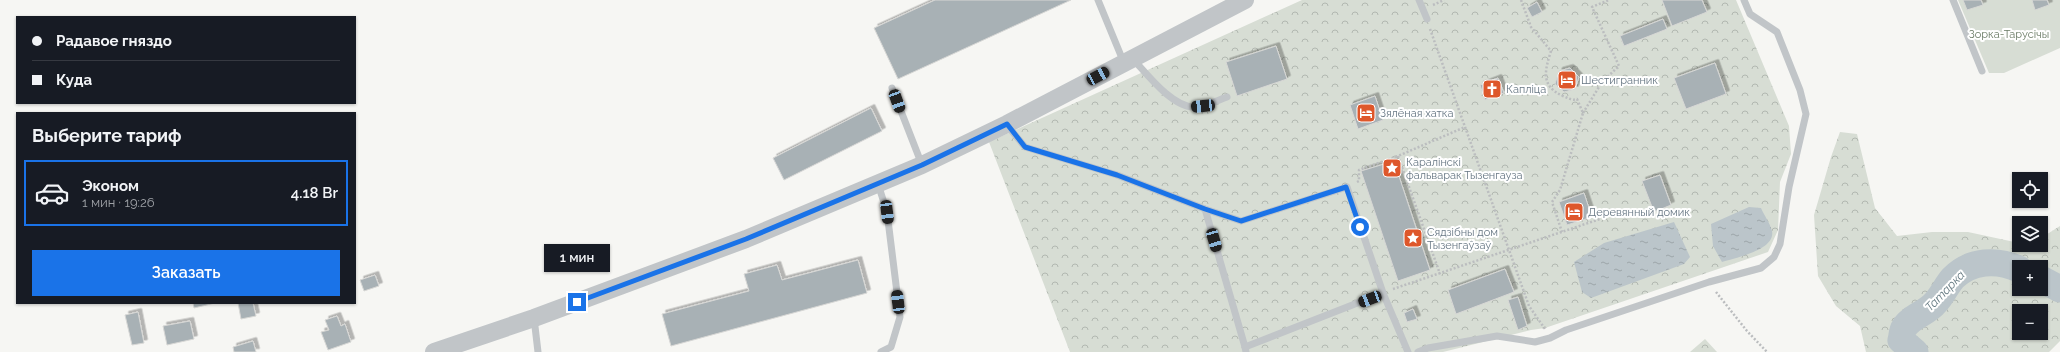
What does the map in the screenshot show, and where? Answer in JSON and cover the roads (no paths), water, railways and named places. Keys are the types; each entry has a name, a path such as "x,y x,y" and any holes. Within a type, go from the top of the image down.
{"street":[{"path":"434,352 534,318 746,239 922,165 1007,124 1245,0"}],"lane":[{"path":"1098,0 1129,61 1174,99 1184,105 1193,107 1203,106 1227,97"},
{"path":"1419,0 1427,19"},
{"path":"1418,352 1428,348 1497,336 1534,342 1550,338 1566,330 1709,282 1761,268 1774,257 1780,244 1790,187 1806,114 1800,90 1777,32 1750,14 1744,0"},
{"path":"1953,0 1982,71"},
{"path":"892,88 922,165"},
{"path":"1007,124 1025,147 1117,175 1205,209 1241,221 1346,187 1384,293 1408,352"},
{"path":"878,183 887,212 900,317 891,347 881,352"},
{"path":"1205,209 1246,349 1384,293"},
{"path":"534,318 538,352"}],"water":[{"path":"1749,207 1761,208 1771,228 1772,238 1768,243 1753,252 1722,262 1713,246 1711,224"},
{"path":"1674,222 1690,257 1684,264 1591,298 1582,292 1574,262 1604,243"}],"waterway":[{"name":"Татарка","path":"1915,352 1901,340 1904,328 1910,321 1932,306 1953,278 1968,268 1984,263 2012,266"},
{"name":"Татарка","path":"2048,283 2060,289"}],"place":[{"name":"Шестигранник","path":"1567,80"},
{"name":"Капліца","path":"1492,89"},
{"name":"Зялёная хатка","path":"1366,113"},
{"name":"Каралінскі фальварак Тызенгауза","path":"1392,168"},
{"name":"Деревянный домик","path":"1574,212"},
{"name":"Сядзібны дом Тызенгаўзаў","path":"1413,238"}],"park label":[{"name":"Зорка-Тарусічы","path":"2009,34"}]}
